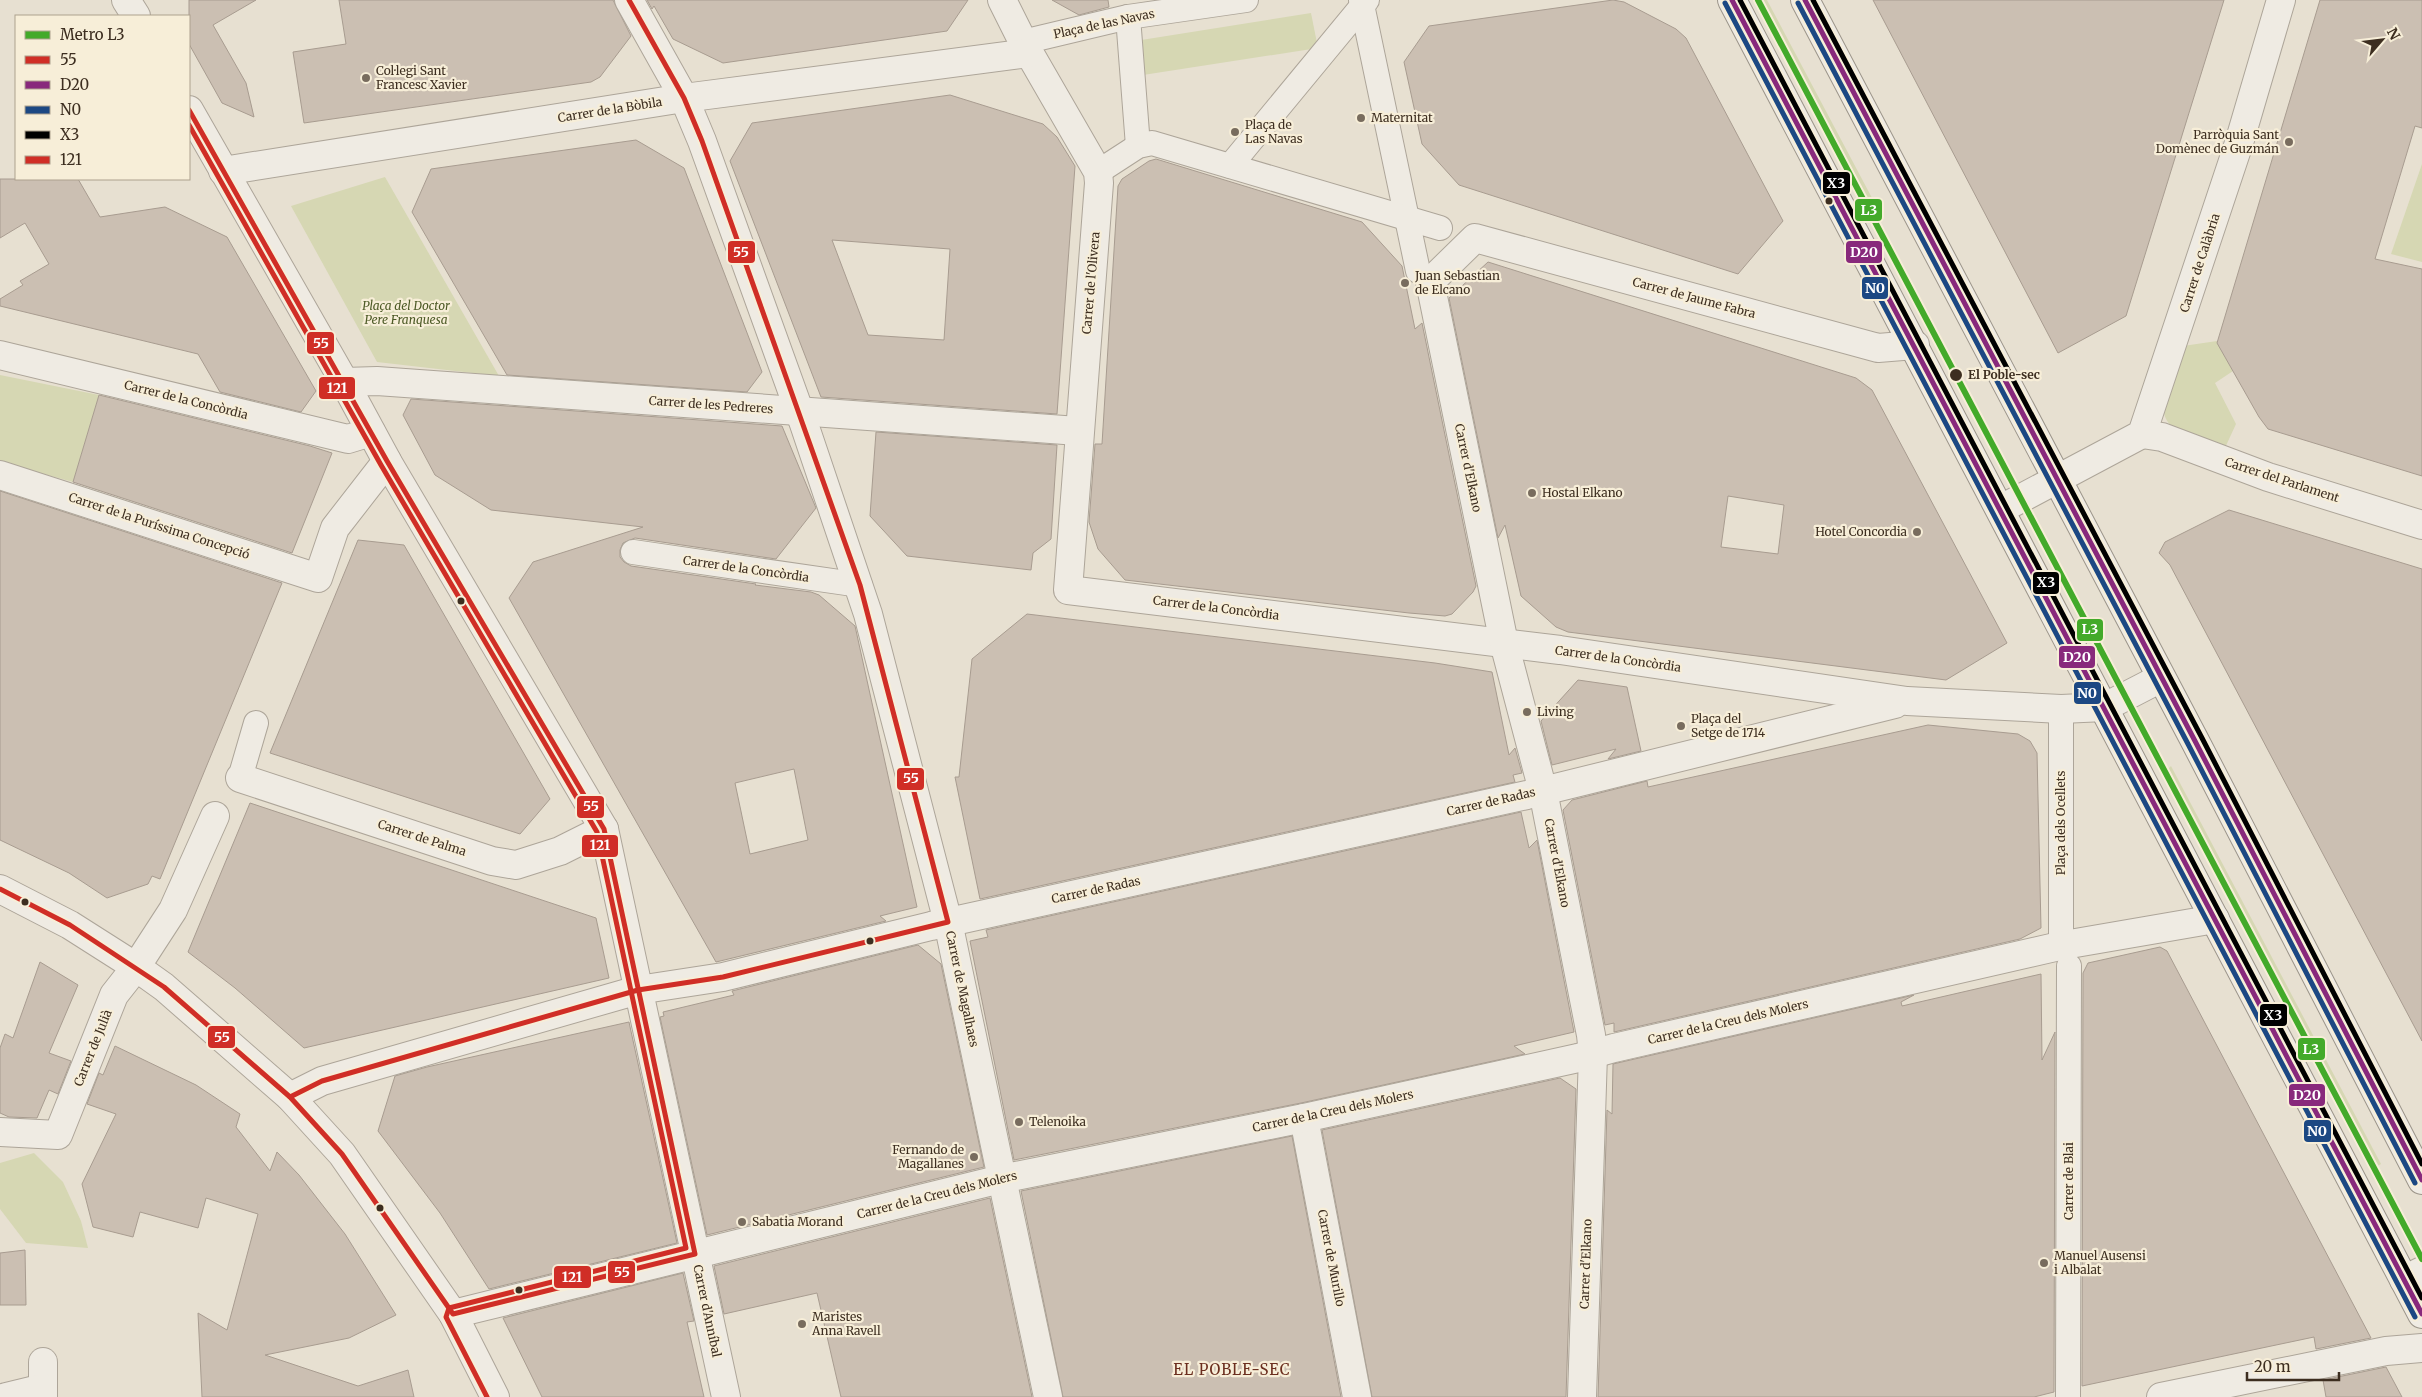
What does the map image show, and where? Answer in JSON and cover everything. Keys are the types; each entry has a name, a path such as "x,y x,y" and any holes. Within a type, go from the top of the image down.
{"street":[{"path":"126,0 135,15"},
{"name":"Carrer de Magalhaes","path":"629,0 684,98 702,141 860,585 948,922 1048,1397"},
{"path":"1002,0 1026,47 1098,172 1138,146 1152,144 1440,228"},
{"name":"Plaça de las Navas","path":"1026,47 1128,18 1246,0"},
{"path":"1732,0 2215,919 2413,1275 2422,1314"},
{"path":"1806,0 2058,479 2422,1180"},
{"name":"Carrer de Calàbria","path":"2142,434 2236,152 2281,0"},
{"path":"1230,166 1363,2"},
{"path":"1363,2 1418,271"},
{"path":"1128,18 1138,146"},
{"name":"Carrer de la Bòbila","path":"223,171 684,98 1026,47"},
{"name":"Carrer d'Anníbal","path":"190,112 344,382 387,462 604,830 726,1397"},
{"name":"Carrer de l'Olivera","path":"1068,590 1078,431 1099,183 1098,172"},
{"name":"Carrer de Jaume Fabra","path":"1475,238 1878,348 1915,345"},
{"name":"Carrer d'Elkano","path":"1475,238 1430,282 1504,643 1543,791 1594,1054 1582,1397"},
{"name":"Carrer de la Concòrdia","path":"0,355 348,439 371,432"},
{"name":"Carrer de les Pedreres","path":"344,382 387,382 1078,431"},
{"path":"2001,509 2142,434"},
{"name":"Carrer del Parlament","path":"2142,434 2162,437 2268,477 2422,525"},
{"name":"Carrer de la Puríssima Concepció","path":"0,475 318,578 335,528 387,462"},
{"name":"Carrer de la Concòrdia","path":"633,552 860,585"},
{"name":"Carrer de la Concòrdia","path":"1068,590 1504,643 1907,701 2062,709 2105,707 2161,678"},
{"name":"Carrer de Radas","path":"290,1096 322,1081 638,990 723,977 948,922 1543,791 1907,701"},
{"name":"Plaça dels Ocellets","path":"2061,936 2062,709"},
{"path":"240,778 256,723"},
{"name":"Carrer de Palma","path":"240,778 492,861 516,865 560,850 604,830"},
{"name":"Carrer de Julià","path":"0,1132 58,1135 114,995 136,967 173,910 215,816"},
{"path":"0,889 70,925 136,967 164,987 290,1096 342,1154 453,1314 495,1397"},
{"name":"Carrer de la Creu dels Molers","path":"453,1314 1001,1178 1304,1118 1594,1054 2064,945 2215,919"},
{"name":"Carrer de Blai","path":"2068,1397 2069,966"},
{"name":"Carrer de Murillo","path":"1304,1118 1358,1397"},
{"path":"2161,1397 2386,1351 2422,1348"},
{"path":"6,1397 43,1382"}],"green space":[{"path":"1762,0 1767,0 1880,213 1876,216"},
{"path":"1311,13 1318,48 1143,75 1135,41"},
{"path":"2422,164 2422,262 2391,254"},
{"name":"Plaça del Doctor Pere Franquesa","path":"385,177 499,376 377,362 291,206"},
{"path":"2217,341 2233,371 2215,383 2236,424 2224,450 2174,428 2167,420 2163,400 2183,346"},
{"path":"0,375 99,395 73,482 0,462"},
{"path":"2171,766 2381,1164 2376,1167 2168,769"},
{"path":"34,1153 63,1182 81,1221 88,1248 26,1243 0,1209 0,1163"}],"building":[{"path":"189,0 256,0 213,25 246,83 254,117 222,103 190,46"},
{"path":"339,0 613,0 631,36 600,77 591,82 304,123 293,52 346,44"},
{"path":"647,0 968,0 947,31 723,63 673,39 654,6 652,9"},
{"path":"1052,0 1108,0 1109,7 1079,15"},
{"path":"1613,0 1624,2 1676,29 1686,38 1783,221 1738,274 1459,185 1422,144 1404,62 1429,26"},
{"path":"1873,0 2224,0 2126,316 2058,353"},
{"path":"2320,0 2422,0 2422,128 2415,126 2375,259 2422,269 2422,476 2268,429 2259,417 2217,343"},
{"path":"950,95 1043,124 1057,137 1075,166 1057,414 821,397 730,161 752,123","holes":["832,240 950,249 944,340 868,335"]},
{"path":"636,140 684,168 762,372 747,392 507,375 412,212 431,169"},
{"path":"1156,159 1362,222 1402,266 1415,329 1422,323 1476,586 1473,592 1452,614 1445,616 1409,613 1125,580 1098,549 1089,522 1095,444 1102,444 1118,186 1122,179 1149,161"},
{"path":"0,179 79,180 100,217 165,207 227,237 316,391 301,412 220,392 198,354 0,306 0,299 23,285 20,281 49,264 25,223 0,238"},
{"path":"1488,262 1856,378 1872,390 2007,643 1946,680 1568,632 1556,627 1521,596 1505,525 1498,538 1449,298","holes":["1728,496 1784,505 1778,554 1721,547"]},
{"path":"99,395 332,453 292,553 73,482"},
{"path":"411,399 782,426 816,508 776,559 635,538 623,543 620,557 631,566 811,592 819,595 855,626 917,907 880,916 886,921 716,962 509,598 533,562 643,527 491,510 435,475 403,415","holes":["794,769 808,840 750,854 735,783"]},
{"path":"876,432 1057,445 1051,539 1033,553 1031,570 907,556 870,516"},
{"path":"0,491 282,583 160,879 152,876 148,884 107,898 69,873 0,840"},
{"path":"2229,510 2422,569 2422,1041 2170,565 2159,553 2165,542"},
{"path":"358,540 404,545 550,799 520,834 270,753"},
{"path":"1027,614 1435,663 1492,672 1509,755 1515,748 1522,773 1513,775 1515,782 980,899 955,777 959,777 972,659"},
{"path":"1578,680 1627,687 1641,751 1608,759 1616,749 1552,765 1541,721"},
{"path":"1928,725 2018,734 2030,741 2037,753 2041,928 2020,939 1614,1032 1614,1023 1605,1025 1563,810 1572,800 1647,781 1648,787"},
{"path":"250,803 596,918 609,978 304,1048 235,988 188,952"},
{"path":"1521,812 1529,848 1537,840 1574,1032 1514,1046 1525,1054 1301,1103 1014,1160 970,941 988,937 986,930"},
{"path":"918,945 941,964 984,1167 707,1235 660,1017 664,1016 663,1012 734,995 732,991"},
{"path":"2160,947 2167,951 2371,1338 2316,1349 2314,1337 2082,1386 2083,973 2088,963"},
{"path":"40,962 78,985 49,1053 71,1061 58,1094 49,1090 37,1118 9,1117 0,1113 0,1048 5,1034 13,1038"},
{"path":"2041,974 2042,1060 2055,1032 2054,1392 2034,1397 1598,1397 1607,1110 1612,1114 1613,1064 1914,995 1901,1002 1902,1006"},
{"path":"629,1022 677,1243 489,1289 440,1213 378,1131 395,1076 427,1067"},
{"path":"115,1046 196,1085 240,1114 236,1127 270,1171 277,1152 299,1175 345,1234 396,1315 349,1338 265,1355 358,1386 408,1370 414,1397 202,1397 198,1313 227,1330 258,1214 206,1198 198,1228 140,1212 133,1237 93,1227 82,1184 116,1114 87,1104 99,1073 103,1075"},
{"path":"1560,1078 1576,1089 1566,1397 1372,1397 1322,1130"},
{"path":"1292,1136 1341,1397 1063,1397 1021,1191"},
{"path":"990,1198 1032,1397 841,1397 817,1293 724,1314 714,1266"},
{"path":"25,1250 26,1305 0,1305 0,1253"},
{"path":"683,1273 694,1321 687,1322 704,1397 542,1397 503,1318"},
{"path":"2386,1367 2402,1397 2326,1397 2323,1380"}],"metro line":[{"name":"L3","path":"1758,0 2422,1259"}],"transit line":[{"name":"55","path":"290,1097 322,1081 638,990 723,977 948,922 860,585 702,141 684,98 629,0"},
{"name":"D20","path":"1732,0 2422,1314"},
{"name":"X3","path":"1740,0 2422,1298"},
{"name":"D20","path":"1805,0 2195,741 2422,1180"},
{"name":"X3","path":"1813,0 2202,738 2422,1164"},
{"name":"N0","path":"1725,3 2415,1317"},
{"name":"N0","path":"1798,3 2188,744 2415,1183"},
{"name":"55","path":"0,889 70,925 164,987 290,1097 342,1154 453,1314 695,1254 604,829 387,461 190,112"},
{"name":"121","path":"190,127 381,465 597,832 686,1248 449,1308 446,1317 487,1397"}],"place":[{"name":"Col·legi Sant Francesc Xavier","path":"366,78"},
{"name":"Maternitat","path":"1361,118"},
{"name":"Plaça de Las Navas","path":"1235,132"},
{"name":"Parròquia Sant Domènec de Guzmán","path":"2289,142"},
{"name":"Juan Sebastian de Elcano","path":"1405,283"},
{"name":"El Poble-sec","path":"1956,375"},
{"name":"Hostal Elkano","path":"1532,493"},
{"name":"Hotel Concordia","path":"1917,532"},
{"name":"Living","path":"1527,712"},
{"name":"Plaça del Setge de 1714","path":"1681,726"},
{"name":"Telenoika","path":"1019,1122"},
{"name":"Fernando de Magallanes","path":"974,1157"},
{"name":"Sabatia Morand","path":"742,1222"},
{"name":"Manuel Ausensi i Albalat","path":"2044,1263"},
{"name":"Maristes Anna Ravell","path":"802,1324"}],"district":[{"name":"EL POBLE-SEC","path":"1232,1370"}]}
